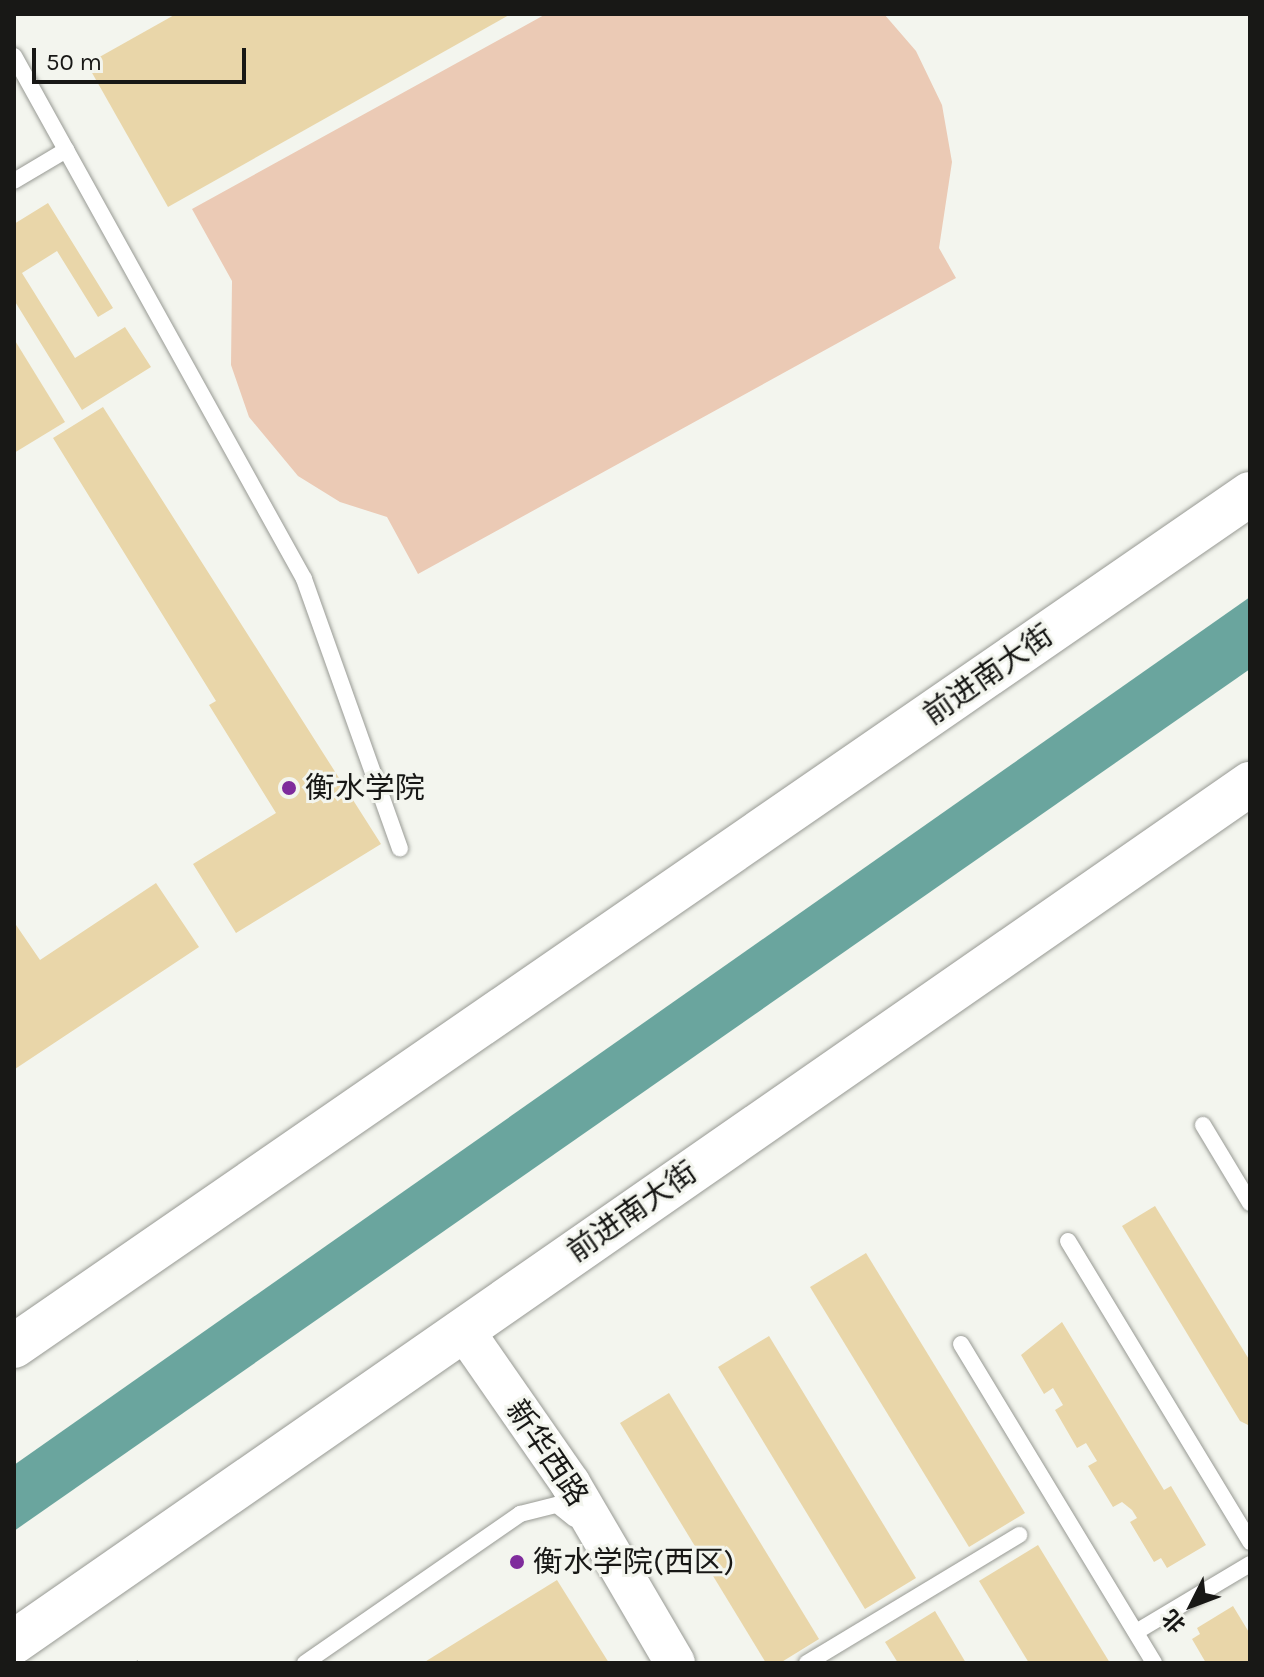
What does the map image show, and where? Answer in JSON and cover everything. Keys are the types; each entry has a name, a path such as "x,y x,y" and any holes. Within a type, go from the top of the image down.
{"main road":[{"name":"前进南大街","path":"14,1346 1250,494"},
{"name":"前进南大街","path":"14,1642 1250,784"}],"street":[{"name":"新华西路","path":"463,1329 570,1483 675,1663"}],"lane":[{"path":"14,56 304,579 400,848"},
{"path":"14,181 66,150"},
{"path":"1203,1125 1250,1203"},
{"path":"1068,1241 1250,1542"},
{"path":"961,1344 1154,1663"},
{"path":"305,1663 520,1514 557,1505 570,1511 658,1663"},
{"path":"807,1663 1019,1535"},
{"path":"1136,1632 1250,1564"}],"shaded area":[{"path":"546,14 884,14 916,51 942,105 952,162 939,248 956,278 418,574 387,517 340,502 298,476 249,417 231,365 232,281 192,209"}],"water":[{"path":"1250,597 1250,669 14,1531 14,1465"}],"building":[{"path":"176,14 511,14 168,207 87,64"},
{"path":"48,203 113,308 98,317 57,251 22,273 75,358 125,327 151,367 82,410 14,300 14,224"},
{"path":"14,339 65,422 14,453"},
{"path":"103,407 381,844 236,933 193,864 276,813 209,705 216,701 53,438"},
{"path":"156,883 199,947 15,1069 14,922 40,960"},
{"path":"1155,1206 1250,1361 1250,1426 1240,1421 1122,1226"},
{"path":"866,1253 1025,1513 969,1547 810,1287"},
{"path":"1062,1322 1164,1490 1171,1486 1206,1545 1167,1568 1161,1558 1154,1562 1130,1522 1137,1518 1132,1510 1122,1502 1113,1507 1088,1466 1097,1461 1086,1443 1077,1448 1055,1410 1063,1405 1053,1388 1044,1394 1021,1355"},
{"path":"769,1336 916,1578 865,1609 718,1367"},
{"path":"669,1393 819,1639 780,1663 766,1663 620,1423"},
{"path":"1038,1545 1110,1663 1029,1663 979,1581"},
{"path":"557,1580 609,1663 423,1663"},
{"path":"1233,1606 1250,1634 1250,1663 1206,1663 1192,1639 1200,1634 1197,1628"},
{"path":"935,1611 966,1663 898,1663 885,1642"}],"place":[{"name":"衡水学院","path":"289,788"},
{"name":"衡水学院(西区)","path":"517,1562"}]}
